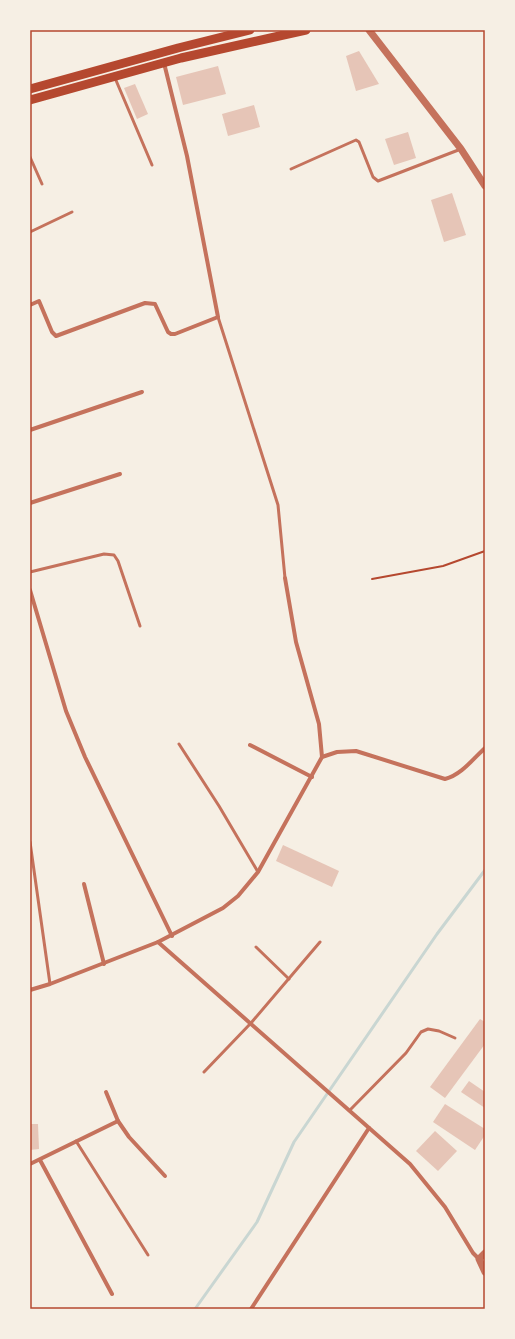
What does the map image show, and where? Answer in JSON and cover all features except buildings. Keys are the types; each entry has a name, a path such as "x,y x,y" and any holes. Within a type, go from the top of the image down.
{"main road":[{"path":"30,89 178,48 250,30"},
{"path":"30,100 181,58 306,30"},
{"path":"178,48 181,58"}],"street":[{"path":"369,30 461,149 485,186"},
{"path":"30,305 39,301 52,332 56,336 145,303 155,304 170,334 175,334 218,317 188,156 164,63"},
{"path":"30,430 142,392"},
{"path":"30,503 120,474"},
{"path":"30,990 104,964 172,936 223,908 238,896 258,872 312,778 322,757 319,724 296,642 285,578"},
{"path":"30,590 66,711 79,744 172,936"},
{"path":"250,745 312,778"},
{"path":"322,757 337,752 356,751 445,779 453,777 485,748"},
{"path":"84,884 104,964"},
{"path":"158,942 410,1164 445,1207 473,1253 479,1259 485,1272"},
{"path":"106,1092 118,1121 129,1137 165,1176"},
{"path":"30,1164 118,1121"},
{"path":"252,1309 369,1128"},
{"path":"40,1160 112,1294"},
{"path":"479,1259 485,1253"}],"lane":[{"path":"115,76 152,165"},
{"path":"291,169 356,140 359,142 373,177 378,181 461,149"},
{"path":"30,157 42,184"},
{"path":"30,232 72,212"},
{"path":"218,317 278,505 285,578"},
{"path":"30,572 104,554 114,555 118,561 140,626"},
{"path":"179,744 219,806 258,872"},
{"path":"30,842 50,984"},
{"path":"204,1072 251,1023 320,942"},
{"path":"256,947 289,979"},
{"path":"350,1110 406,1053 421,1032 428,1029 439,1031 455,1038"},
{"path":"76,1141 148,1255"}],"path":[{"path":"372,579 443,566 485,551"}],"waterway":[{"path":"195,1309 257,1222 294,1142 437,934 485,870"}]}
